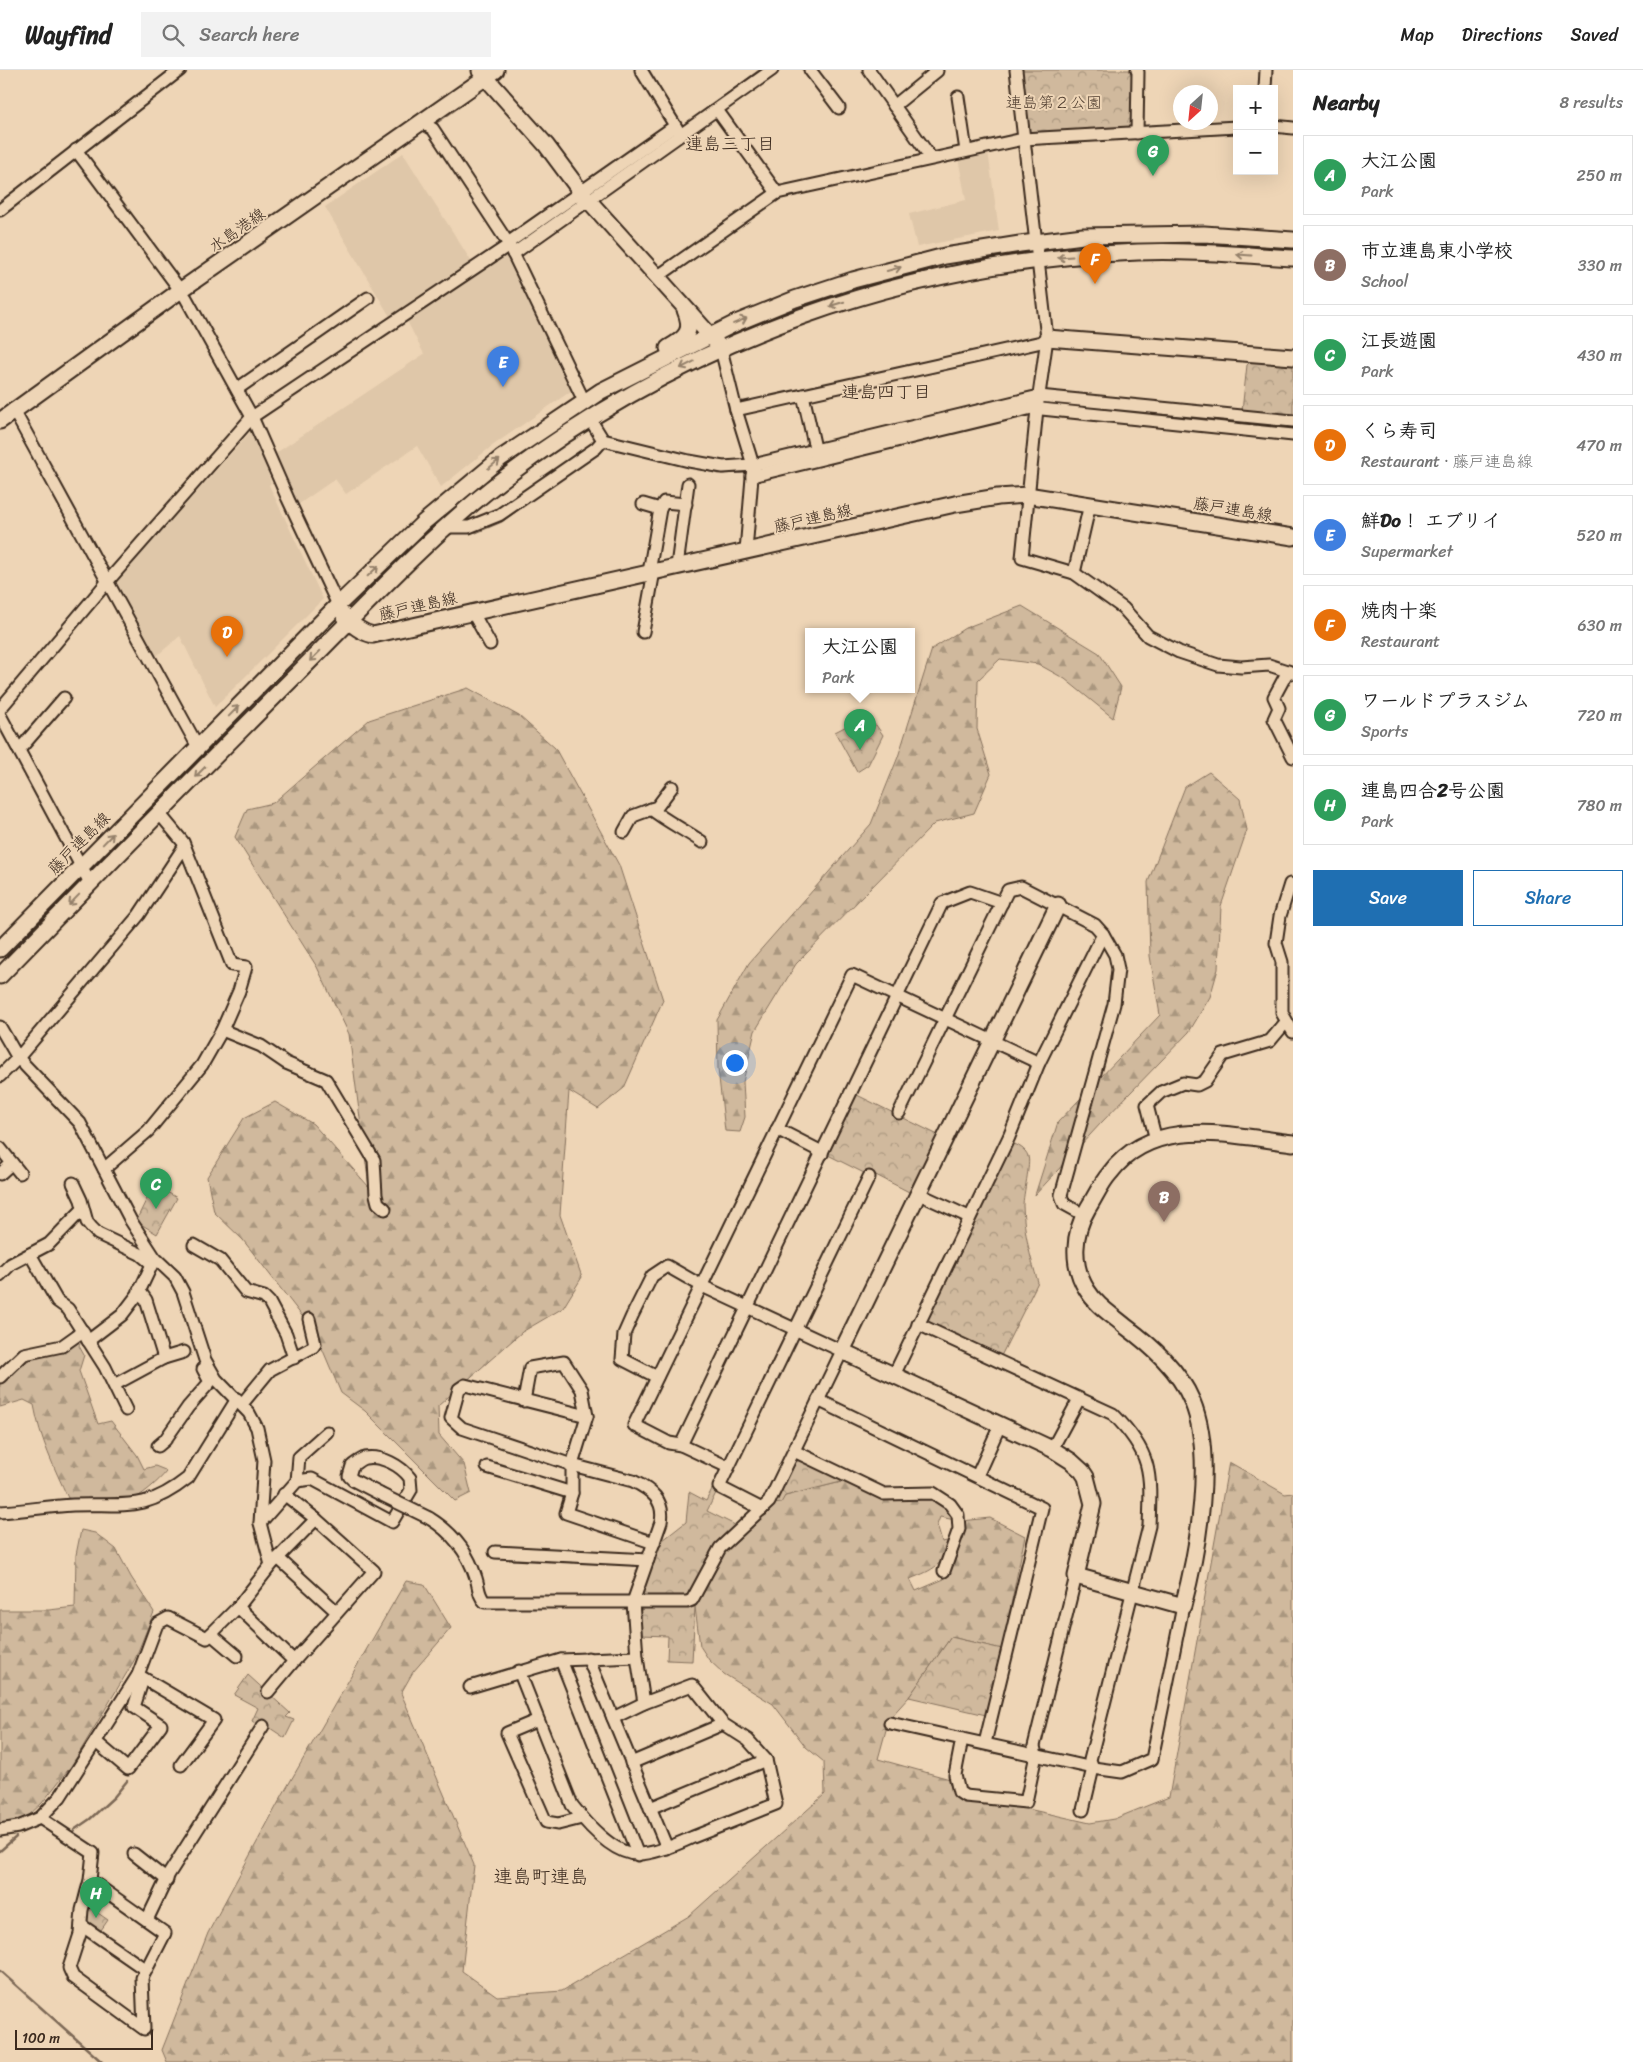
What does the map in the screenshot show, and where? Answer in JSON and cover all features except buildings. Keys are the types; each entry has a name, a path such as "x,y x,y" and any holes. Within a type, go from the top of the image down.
{"street":[{"path":"0,210 180,70"},
{"path":"641,70 678,131"},
{"path":"810,70 838,108"},
{"path":"869,70 931,158"},
{"path":"1016,70 1047,339 1027,495 1022,558 1074,573 1123,608 1148,636 1179,652 1218,665 1241,667 1269,665 1290,672 1274,697 1279,708 1274,719 1293,757"},
{"path":"1137,70 1137,132"},
{"path":"1266,70 1266,85"},
{"path":"0,709 109,582 253,420 589,194 678,131 717,110 769,71"},
{"path":"894,106 937,71"},
{"path":"487,72 546,145 714,334 721,349 752,470 746,551"},
{"name":"水島港線","path":"0,420 181,290 424,121 487,72"},
{"path":"958,97 966,151"},
{"path":"717,110 778,193"},
{"path":"424,121 432,128 510,247 584,401"},
{"path":"1278,126 1293,128"},
{"path":"661,274 778,193 1023,139 1233,127"},
{"path":"76,150 181,290 253,420 338,605 418,528 466,486 509,453 584,401 714,334 795,299 853,280 945,256 1083,236 1195,234 1293,240"},
{"path":"0,976 159,813 445,528 502,480 590,419 657,381 749,336 796,317 904,284 951,274 1038,260 1138,252 1203,252 1293,258"},
{"path":"629,377 640,363 679,342 687,334 689,319 684,307 661,274"},
{"path":"237,389 368,298"},
{"path":"684,307 714,334"},
{"path":"736,410 1047,339 1293,357"},
{"path":"803,395 817,454"},
{"path":"1038,402 1293,435"},
{"path":"590,419 603,440 689,461 752,470 1038,402 1293,421"},
{"path":"13,409 198,747"},
{"path":"445,528 469,527 499,514 596,448 603,440"},
{"path":"677,566 688,484"},
{"name":"藤戸連島線","path":"0,949 338,605 349,622 363,632 373,635 472,611 998,496 1027,495 1293,537"},
{"path":"643,632 660,509 664,502 686,504"},
{"path":"643,504 660,509"},
{"path":"1074,573 1090,504"},
{"path":"472,611 490,644"},
{"path":"19,750 64,698"},
{"path":"0,715 90,883"},
{"path":"624,832 633,816 661,803 672,787"},
{"path":"651,809 666,821 702,842"},
{"path":"104,1169 148,1131 202,1065 222,1030 239,991 246,967 232,965 182,843 159,813"},
{"path":"0,1076 139,915 182,843"},
{"path":"1293,886 1290,884 1280,916 1276,943 1282,962 1282,1013 1293,1033"},
{"path":"899,1113 1008,890 1021,887 1095,925 1103,934 1115,955 1118,969 1114,1004 1061,1195 1064,1204 1084,1215"},
{"path":"681,1445 942,902 970,892 1002,903"},
{"path":"260,1523 297,1481 312,1479 392,1522 411,1490 412,1483 405,1471 378,1458 364,1458 352,1466 349,1472 353,1480 380,1494 429,1518 446,1530 466,1555 476,1578 480,1597 485,1602 687,1602 692,1600 720,1548 769,1502 1058,905"},
{"path":"894,1375 1009,1137 1039,1063 1103,934"},
{"path":"728,1467 681,1445 669,1443 634,1425 852,975 1039,1063"},
{"path":"1156,1140 1147,1105 1161,1092 1183,1083 1197,1085 1205,1081 1223,1055 1270,1041 1286,1022"},
{"path":"0,1027 17,1056 80,1123 153,1261"},
{"path":"222,1030 261,1046 286,1063 326,1080 374,1160 376,1195 378,1203 385,1209"},
{"path":"777,1129 822,1154"},
{"path":"890,1723 1093,1768 1122,1772 1152,1759 1183,1606 1195,1558 1201,1506 1203,1463 1201,1430 1192,1401 1167,1363 1148,1343 1102,1307 1087,1292 1079,1276 1075,1260 1076,1242 1084,1215 1110,1172 1140,1146 1156,1140 1186,1134 1217,1132 1293,1143"},
{"path":"0,1148 20,1173"},
{"path":"0,1174 12,1163"},
{"path":"762,1509 719,1487 868,1177"},
{"path":"73,1183 87,1222 98,1234 153,1261 175,1277 183,1292 205,1360 216,1379 239,1401 249,1413 257,1428 264,1460 260,1523 274,1562 337,1612"},
{"path":"919,1194 969,1217"},
{"path":"0,1275 11,1264 49,1244 83,1209"},
{"path":"194,1245 220,1260 246,1292 264,1297 269,1302 286,1334 294,1358"},
{"path":"30,1254 57,1301 68,1309 86,1336 126,1410"},
{"path":"0,1378 24,1354 62,1346 86,1336 122,1315 139,1290 153,1261"},
{"path":"657,1377 622,1359 624,1334 652,1276 667,1266 702,1286 1052,1449 1082,1470 1086,1477 1093,1504 1034,1746 1036,1755 1026,1802 965,1796 959,1792 955,1775 962,1739"},
{"path":"139,1290 146,1300 164,1358"},
{"path":"0,1512 72,1505 131,1505 152,1501 177,1487 188,1478 239,1401 270,1370 309,1351 315,1344 309,1319"},
{"path":"918,1324 1112,1414 1131,1432 1146,1459 1150,1487 1149,1526 1134,1592 1090,1760 1093,1768 1083,1810"},
{"path":"158,1446 165,1440 188,1407 210,1382 198,1358 202,1348"},
{"path":"114,1385 164,1358 184,1352"},
{"path":"524,1401 530,1368 564,1362 582,1390 587,1416 572,1465 572,1493 566,1513 654,1543"},
{"path":"587,1416 465,1385 459,1389 451,1418 462,1428 572,1465 633,1481 655,1496 661,1503 663,1512 633,1602 637,1657 644,1703"},
{"path":"1052,1449 1079,1399"},
{"path":"818,1400 1042,1508 985,1743"},
{"path":"977,1476 1000,1425"},
{"path":"297,1481 299,1457 327,1432"},
{"path":"794,1451 884,1494 933,1493 950,1504 958,1515 959,1529 944,1571"},
{"path":"488,1467 572,1493"},
{"path":"268,1692 374,1571 316,1519 284,1494"},
{"path":"96,1742 128,1769 161,1725 134,1707 140,1677 157,1624 168,1618 207,1638 238,1607 274,1562 316,1519"},
{"path":"495,1552 648,1560"},
{"path":"1076,1576 1183,1606"},
{"path":"238,1607 294,1661"},
{"path":"211,1634 237,1656"},
{"path":"470,1687 561,1660 637,1657"},
{"path":"588,1658 667,1848"},
{"path":"561,1660 638,1854"},
{"path":"520,1671 572,1805 582,1818 604,1839 621,1850 638,1854 667,1848 776,1804 766,1760 748,1740 723,1724 692,1685 644,1703 612,1718"},
{"path":"0,1830 18,1827 40,1818 60,1797 140,1677"},
{"path":"140,1677 214,1720 182,1765"},
{"path":"538,1720 507,1733 546,1822 558,1824 582,1818"},
{"path":"631,1763 723,1724"},
{"path":"147,1920 188,1842 263,1726"},
{"path":"650,1808 766,1760"},
{"path":"40,1818 93,1853 81,1925 69,1968 73,1977 144,2029 142,1978 165,1933 90,1880"},
{"path":"134,1854 167,1880"},
{"path":"81,1925 146,1970"}],"shaded area":[{"path":"759,70 766,70 683,131 680,128"},
{"path":"988,151 999,231 917,247 909,214 966,200 958,158"},
{"path":"403,153 478,272 509,252 574,389 492,446 441,487 417,446 346,494 335,479 299,504 273,455 424,354 407,321 421,311 416,304 392,320 325,207"},
{"path":"1033,399 1293,426 1293,431 1033,405"},
{"path":"254,428 271,483 269,485 323,599 215,707 180,636 153,659 114,584"},
{"path":"605,442 749,468 748,473 718,474 606,446 502,522 476,533 474,529"}],"green space":[{"name":"連島第２公園","path":"1019,70 1132,70 1134,73 1135,128 1027,136"},
{"path":"466,100 467,102 436,124 430,125"},
{"path":"1251,361 1293,364 1293,418 1242,411 1247,365"},
{"path":"1022,606 1099,653 1121,687 1113,718 1065,679 1038,664 1000,659 978,680 977,729 991,774 974,813 935,823 796,964 755,1031 743,1082 745,1117 740,1132 725,1131 718,1069 717,1020 749,963 871,824 898,757 932,649 965,628"},
{"path":"468,688 519,716 555,748 619,865 663,1000 624,1088 598,1109 569,1091 560,1215 582,1277 563,1308 522,1332 438,1406 439,1435 464,1464 471,1493 455,1501 365,1411 341,1393 316,1334 243,1240 214,1212 207,1177 244,1118 275,1102 313,1124 369,1187 349,1034 317,967 235,837 247,809 273,803 369,720"},
{"path":"866,716 870,725 876,725 883,735 868,765 857,772 835,732"},
{"path":"1209,772 1240,799 1247,830 1221,906 1218,969 1210,997 1189,1032 1035,1195 1058,1122 1160,1015 1150,956 1148,882 1185,787"},
{"path":"855,1094 942,1137 913,1194 868,1171 866,1174 828,1155 827,1151"},
{"path":"1011,1142 1027,1153 1029,1160 1023,1206 1028,1244 1038,1282 1000,1358 928,1323 926,1317"},
{"path":"154,1184 177,1198 157,1234 136,1221"},
{"path":"82,1339 79,1346 84,1355 79,1371 98,1424 111,1421 137,1455 144,1469 155,1466 166,1472 159,1480 130,1501 109,1502 68,1498 44,1441 34,1405 24,1400 0,1407 0,1380 24,1357"},
{"path":"802,1460 845,1481 785,1496 781,1503 773,1504 793,1462"},
{"path":"1229,1462 1285,1494 1293,1493 1293,2062 167,2062 162,2050 208,1933 283,1794 406,1581 424,1584 451,1628 413,1672 401,1693 474,1865 462,1971 497,1996 562,1991 689,1916 825,1794 824,1762 806,1747 773,1704 724,1674 709,1660 700,1646 695,1607 719,1560 731,1544 773,1504 785,1496 845,1481 885,1500 916,1495 928,1496 945,1505 955,1520 940,1517 937,1525 942,1542 952,1540 945,1556 937,1566 910,1579 916,1591 944,1579 961,1533 962,1521 990,1518 1025,1536 1002,1649 951,1637 909,1697 889,1719 878,1759 950,1779 956,1797 964,1801 1028,1809 1090,1823 1114,1819 1169,1797"},
{"path":"712,1489 717,1491 707,1511 737,1526 689,1595 682,1598 644,1598 640,1595 658,1544 686,1522 689,1492 706,1501"},
{"path":"81,1530 95,1533 116,1549 131,1577 154,1612 135,1659 72,1765 42,1803 28,1816 13,1823 0,1824 0,1610 49,1610 75,1607 76,1555"},
{"path":"695,1607 692,1661 667,1660 668,1636 641,1635 639,1613 643,1608"},
{"path":"951,1637 1002,1649 986,1715 909,1697"},
{"path":"248,1675 290,1713 286,1717 294,1720 285,1738 261,1722 259,1726 252,1721 258,1708 234,1695"},
{"path":"88,1906 108,1920 99,1933 87,1921"}],"waterway":[{"path":"74,1830 90,1819 114,1797 127,1781"},
{"path":"0,1851 16,1837"},
{"path":"0,1971 102,2062"}],"place":[{"name":"ワールドプラスジム","path":"1153,176"},
{"name":"焼肉十楽","path":"1095,284"},
{"name":"鮮Do！ エブリイ","path":"503,387"},
{"name":"くら寿司","path":"227,657"},
{"name":"大江公園","path":"860,750"},
{"name":"江長遊園","path":"156,1209"},
{"name":"市立連島東小学校","path":"1164,1222"},
{"name":"連島四合2号公園","path":"96,1918"}],"district":[{"name":"連島三丁目","path":"730,144"},
{"name":"連島四丁目","path":"886,392"},
{"name":"連島町連島","path":"541,1876"}]}
